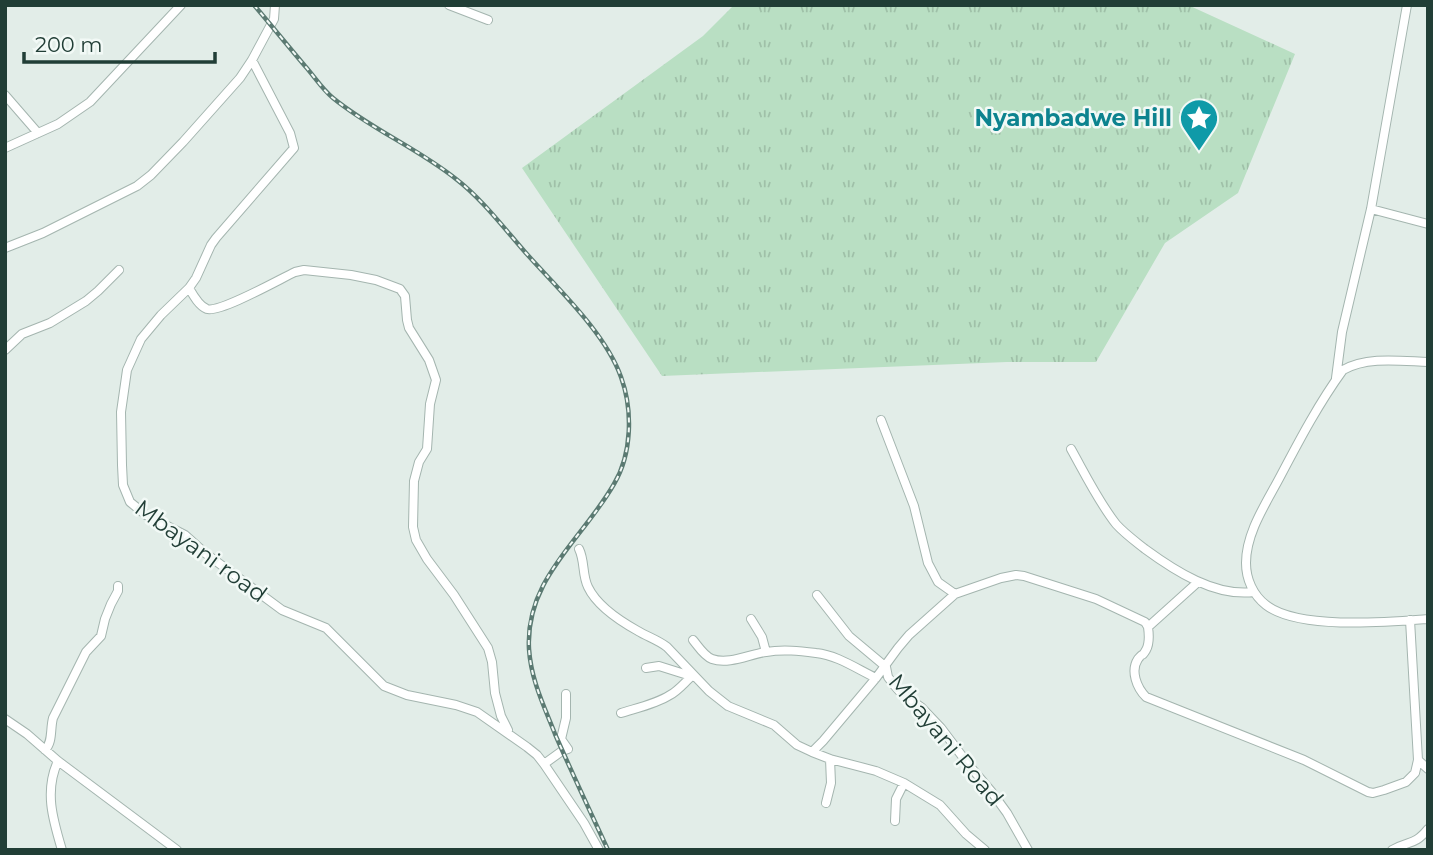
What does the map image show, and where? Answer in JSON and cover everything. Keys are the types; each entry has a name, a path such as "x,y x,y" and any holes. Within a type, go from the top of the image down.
{"street":[{"path":"5,148 58,124 90,102 181,5"},
{"path":"449,5 488,20"},
{"path":"1335,380 1342,332 1371,209 1407,5"},
{"path":"5,248 43,233 144,181 227,94 251,60 274,19 272,7"},
{"name":"Mbayani road","path":"251,60 290,134 294,148 211,245 197,278 189,288 141,339 127,370 121,412 122,479 125,491 130,502 142,512 186,535 205,554 282,610 326,628 384,686 407,695 466,707 511,735 537,755 544,764 599,850"},
{"path":"5,95 37,133"},
{"path":"1371,209 1428,224"},
{"path":"5,350 22,334 50,323 86,301 119,270"},
{"path":"189,288 204,308 212,310 304,270 351,275 400,289 405,296 409,328 429,360 436,380 430,404 427,449 419,462 414,481 413,527 416,540 488,648 501,716 511,735"},
{"path":"1428,362 1362,362 1343,370 1309,422 1259,518 1249,542 1246,565 1249,583 1265,605 1294,617 1354,623 1428,619"},
{"path":"881,420 914,506 928,563 938,582 955,594"},
{"path":"1071,449 1097,497 1129,537 1176,571 1198,582 1240,593 1254,592"},
{"path":"579,549 584,560 587,585 600,603 634,629 667,647 694,677 728,706 774,725 797,745 812,752 876,771 904,783 940,805 954,822 985,850"},
{"path":"812,752 886,667 909,635 955,594 1002,578 1024,576 1096,599 1138,618 1148,627"},
{"path":"1198,582 1148,627 1148,646 1138,659 1135,672 1139,688 1146,697 1304,760 1373,793 1406,782 1415,773 1418,760 1410,620"},
{"path":"46,750 50,744 54,718 86,652 101,636 104,619 118,586"},
{"name":"Mbayani Road","path":"817,595 849,636 886,667 887,673 901,693 928,712 1007,813 1028,850"},
{"path":"751,619 762,637 766,652"},
{"path":"693,640 708,657 714,659 733,659 766,652 824,654 876,678"},
{"path":"646,668 659,666 694,677"},
{"path":"621,713 674,693 694,677"},
{"path":"544,764 568,749 561,739 566,718 566,694"},
{"path":"5,719 177,850"},
{"path":"826,803 831,783 830,759"},
{"path":"1418,760 1428,769"},
{"path":"58,761 49,796 62,850"},
{"path":"895,821 896,799 904,783"},
{"path":"1392,850 1402,844 1418,841 1428,829"}],"green space":[{"path":"734,5 1188,5 1295,54 1238,193 1165,243 1096,362 1007,362 662,376 522,168 703,36"}],"railway":[{"path":"254,5 333,98 441,168 475,195 592,327 614,360 628,403 629,432 624,459 614,484 546,581 530,624 529,649 532,671 542,703 608,850"}],"place":[{"name":"Nyambadwe Hill","path":"1199,152"}]}
